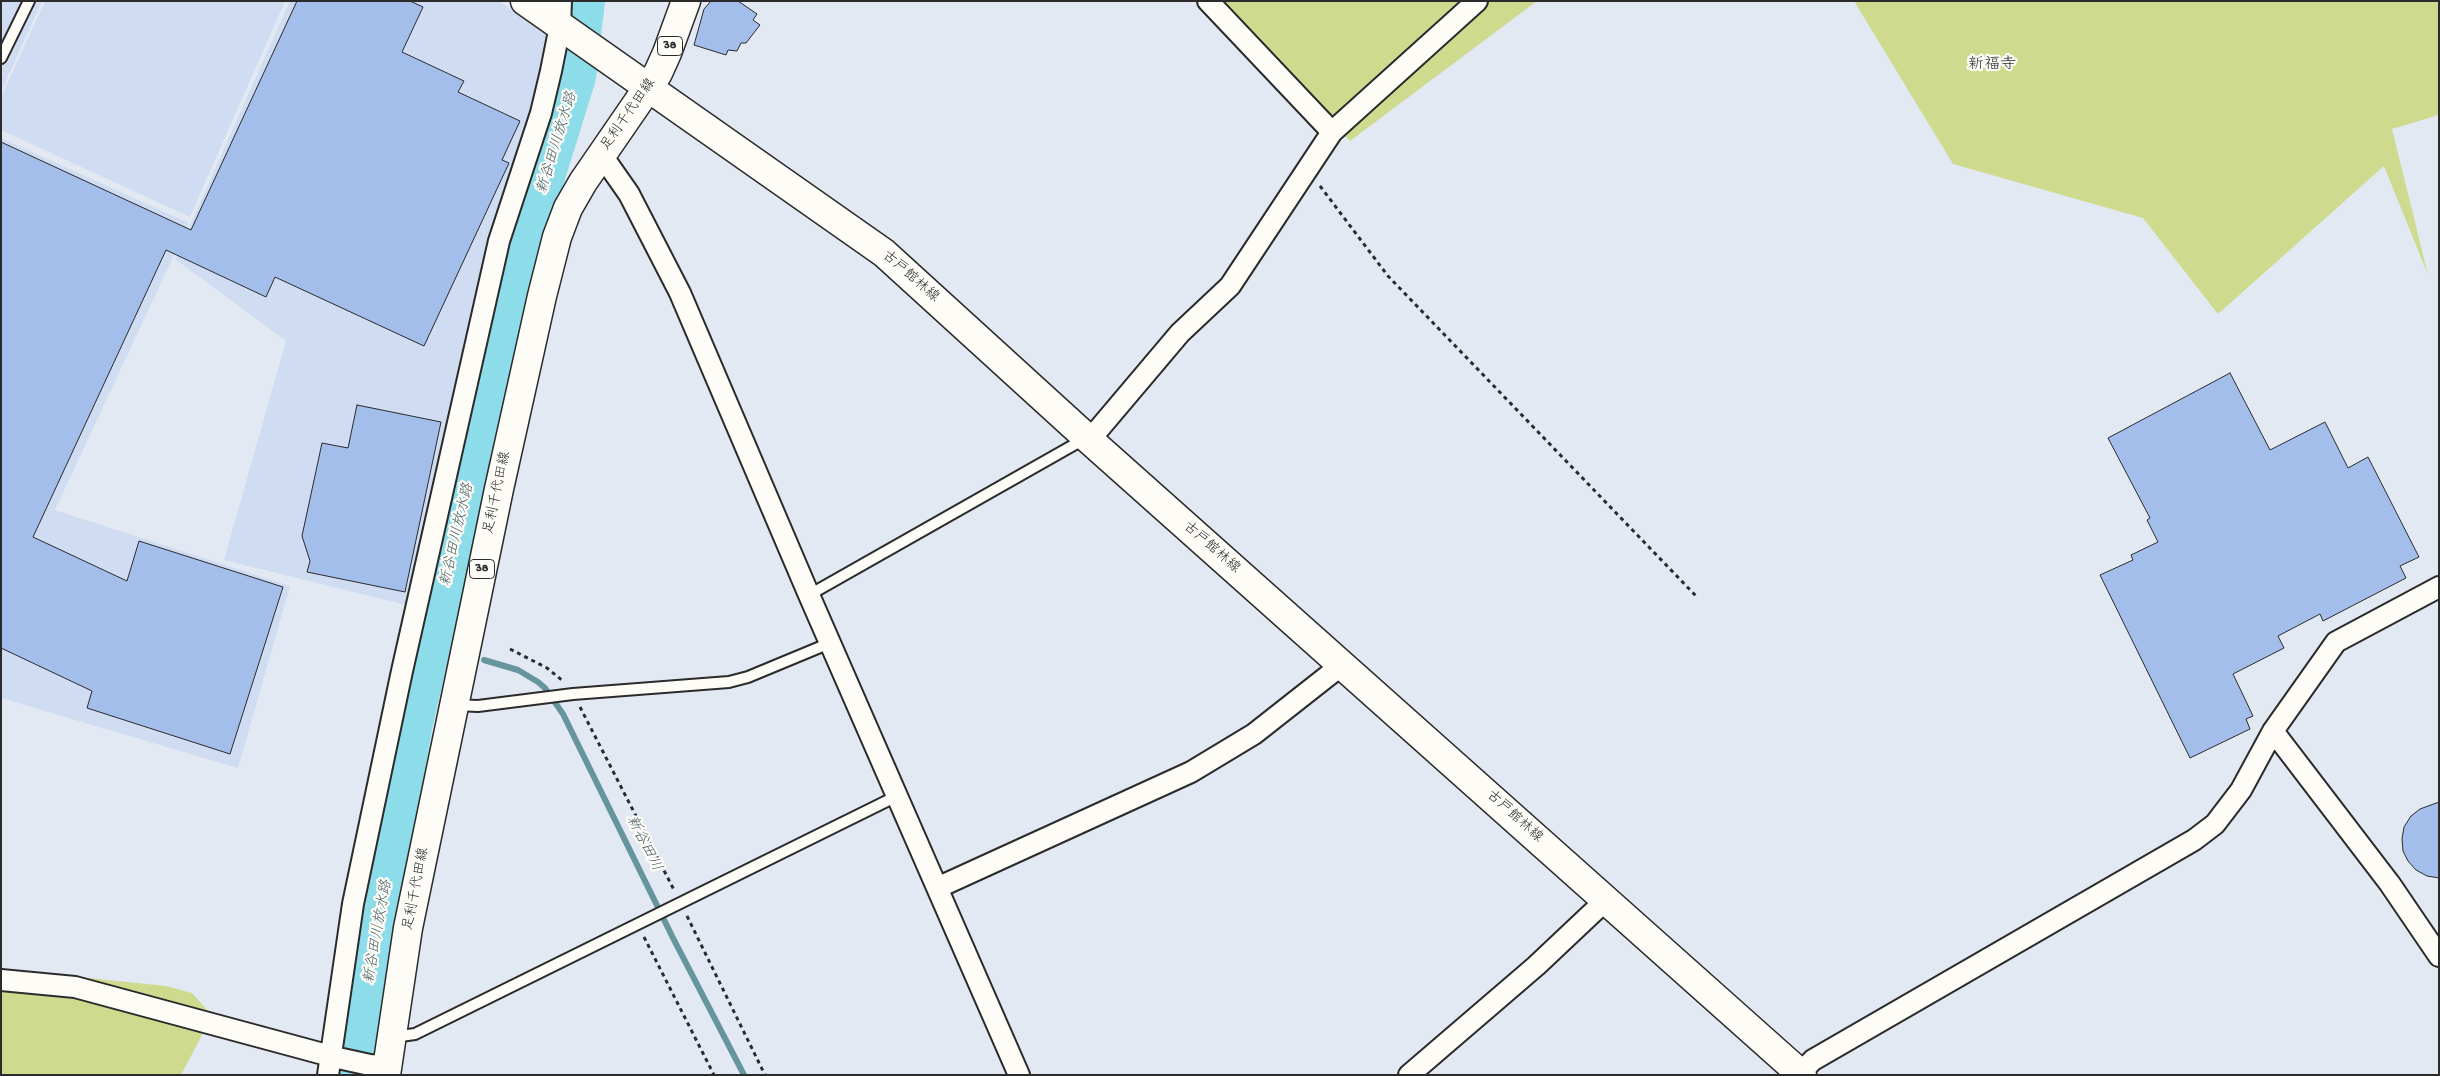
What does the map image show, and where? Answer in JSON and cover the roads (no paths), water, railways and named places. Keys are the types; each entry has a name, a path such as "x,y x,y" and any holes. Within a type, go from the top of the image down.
{"main road":[{"path":"525,1 563,19"},
{"name":"足利千代田線","path":"381,1069 392,1037 408,928 499,489 550,262 568,208 601,154 648,88 668,53 686,1"},
{"name":"古戸館林線","path":"563,19 596,51 884,253 1086,437 1801,1074"}],"street":[{"path":"1208,1 1332,132"},
{"path":"1086,437 1098,430 1180,333 1230,286 1332,132 1478,1"},
{"path":"332,1063 353,904 405,661 499,241 541,113 563,19"},
{"path":"601,154 629,194 680,293 809,595 939,887 1019,1075"},
{"path":"1801,1074 1813,1060 2194,840 2215,824 2241,790 2273,731 2336,642 2439,587"},
{"path":"939,887 1191,772 1254,734 1343,664"},
{"path":"2273,731 2390,884 2439,956"},
{"path":"1409,1075 1536,966 1606,900"},
{"path":"1,980 75,988 332,1063 381,1069"}],"lane":[{"path":"1,58 29,1"},
{"path":"809,595 1086,437"},
{"path":"455,705 478,706 570,695 729,682 748,677 830,643"},
{"path":"392,1037 415,1034 897,796"}],"waterway":[{"name":"新谷田川放水路","path":"355,1075 362,1043 368,993 415,723 519,267 578,77 587,1"},
{"name":"新谷田川","path":"484,660 518,670 538,682 545,688 563,714 673,938 744,1075"}],"district":[{"name":"新福寺","path":"1992,66"}]}
